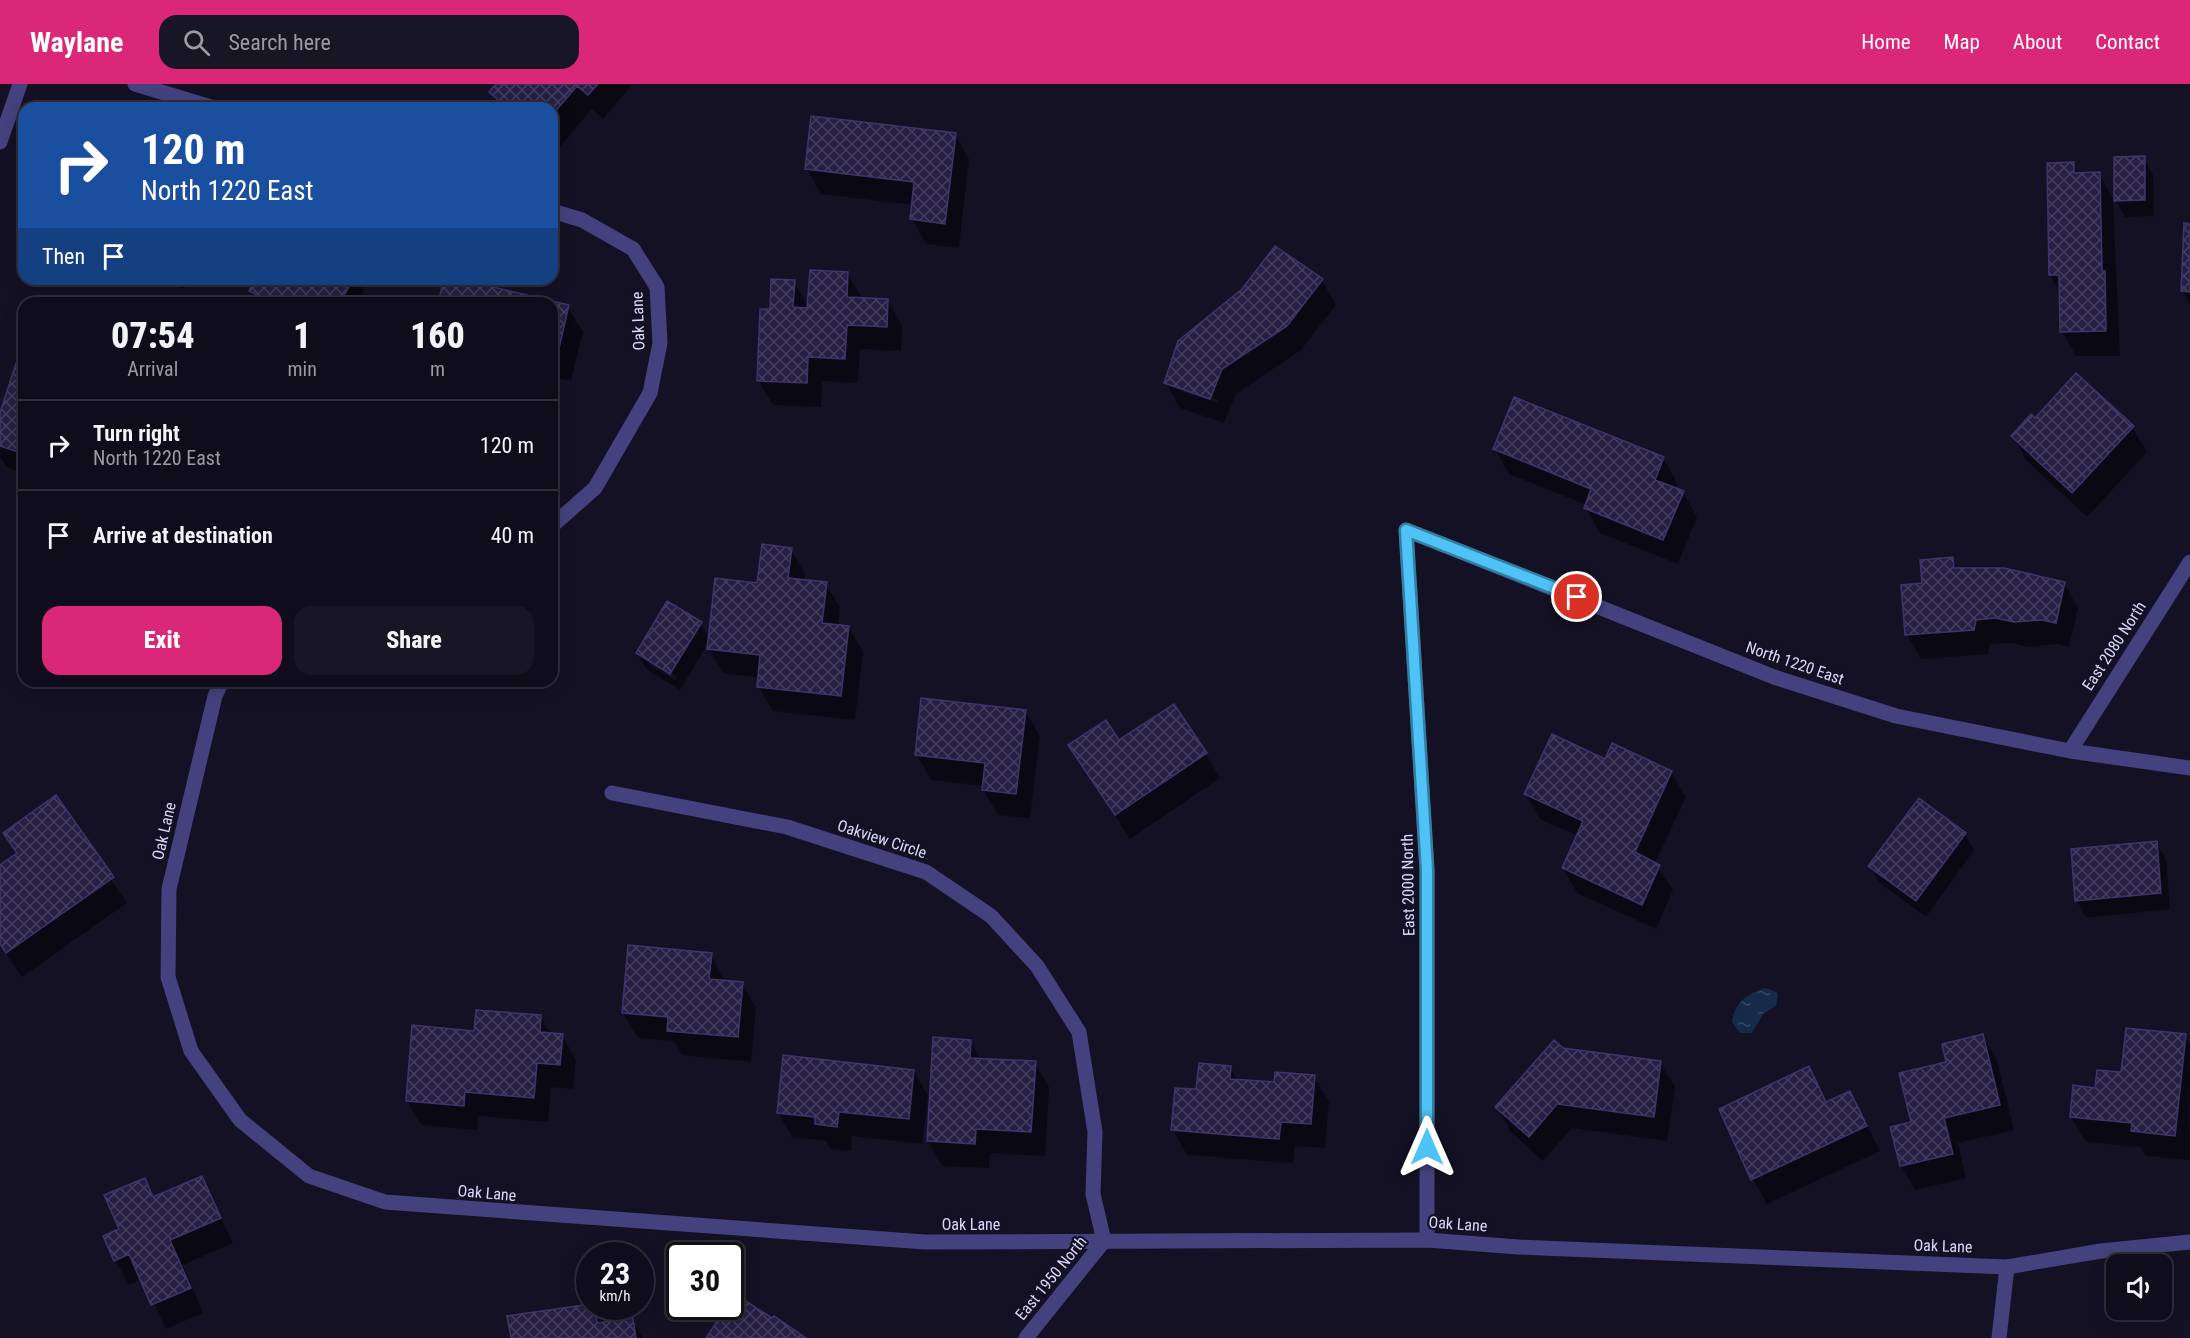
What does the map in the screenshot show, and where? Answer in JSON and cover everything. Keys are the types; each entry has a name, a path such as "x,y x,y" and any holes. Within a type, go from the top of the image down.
{"street":[{"path":"0,142 20,84"},
{"path":"135,84 194,102"},
{"name":"Oak Lane","path":"558,213 582,220 633,249 657,287 660,343 650,393 595,488 558,521"},
{"name":"North 1220 East","path":"1406,530 1774,677 1896,716 2070,751 2190,768"},
{"name":"East 2000 North","path":"1406,530 1427,870 1427,1239"},
{"name":"East 2080 North","path":"2070,751 2190,562"},
{"name":"Oak Lane","path":"219,687 215,696 169,890 168,977 191,1051 240,1120 309,1176 385,1202 926,1242 1427,1239 1530,1248 2007,1266 2101,1251 2190,1242"},
{"name":"Oakview Circle","path":"612,793 787,827 926,872 991,916 1037,966 1079,1032 1095,1132 1093,1194 1104,1241"},
{"name":"East 1950 North","path":"1026,1338 1104,1241"},
{"path":"1999,1338 2007,1266"}],"water":[{"path":"1766,988 1778,993 1776,1006 1763,1014 1752,1033 1740,1033 1732,1022 1736,1009 1743,999"}],"building":[{"path":"496,84 598,84 588,95 577,86 558,108 558,102 500,102 489,92"},
{"path":"811,116 956,133 945,224 910,219 914,182 805,169"},
{"path":"2145,156 2145,200 2114,201 2114,157"},
{"path":"2074,162 2074,173 2100,172 2106,331 2060,332 2059,275 2049,275 2047,163"},
{"path":"2184,223 2190,224 2190,292 2181,291"},
{"path":"1275,246 1323,279 1287,326 1222,369 1210,399 1164,383 1178,341 1242,289"},
{"path":"810,270 848,272 847,297 888,299 887,327 847,325 845,359 808,357 807,383 757,381 760,309 770,309 771,279 795,280 793,307 807,308"},
{"path":"252,285 350,285 343,297 260,297 249,291"},
{"path":"442,285 485,285 535,297 440,297"},
{"path":"558,302 569,305 558,353"},
{"path":"18,357 18,452 0,446 0,413"},
{"path":"2076,373 2134,426 2072,493 2011,436 2031,414 2035,418"},
{"path":"1514,397 1664,457 1655,480 1684,491 1663,540 1584,508 1591,489 1493,449"},
{"path":"762,544 792,548 788,578 827,582 822,623 849,626 841,696 757,687 760,655 707,649 715,578 757,583"},
{"path":"1953,557 1954,568 2004,568 2065,582 2056,623 2042,620 2014,622 1995,618 1976,620 1974,630 1905,635 1901,585 1922,583 1920,560"},
{"path":"667,601 702,622 670,674 636,653"},
{"path":"921,698 1026,710 1016,794 982,790 985,763 915,755"},
{"path":"1174,704 1207,753 1115,815 1068,745 1106,720 1119,740"},
{"path":"1552,734 1605,759 1612,743 1672,771 1635,852 1660,865 1642,905 1562,868 1583,821 1524,794"},
{"path":"56,795 114,877 6,953 0,944 0,865 17,853 3,833"},
{"path":"1919,798 1966,833 1916,901 1868,866"},
{"path":"2157,841 2161,893 2075,901 2071,849"},
{"path":"628,945 712,953 709,979 743,982 738,1037 667,1031 668,1017 622,1013"},
{"path":"476,1010 541,1015 540,1032 563,1034 560,1065 537,1063 534,1098 465,1092 464,1106 406,1101 412,1025 474,1031"},
{"path":"2126,1028 2186,1034 2175,1136 2131,1131 2132,1123 2070,1117 2073,1085 2095,1088 2097,1070 2121,1072"},
{"path":"1983,1034 2000,1105 1944,1118 1953,1154 1900,1166 1890,1127 1911,1122 1899,1073 1946,1062 1942,1044"},
{"path":"933,1037 971,1040 970,1058 1036,1061 1031,1132 976,1129 975,1144 927,1141"},
{"path":"1554,1040 1563,1048 1661,1061 1654,1117 1557,1104 1529,1137 1495,1107"},
{"path":"783,1055 914,1070 909,1119 839,1112 837,1127 815,1124 815,1117 777,1113"},
{"path":"1199,1063 1231,1066 1230,1079 1274,1082 1275,1072 1315,1075 1311,1124 1281,1122 1279,1139 1171,1130 1175,1088 1196,1089"},
{"path":"1809,1066 1826,1102 1850,1091 1867,1126 1751,1180 1719,1109"},
{"path":"202,1176 221,1218 170,1240 191,1288 151,1305 129,1254 114,1261 103,1236 119,1229 104,1195 145,1178 153,1197"},
{"path":"744,1300 772,1318 774,1316 806,1338 706,1338 718,1320 744,1320"},
{"path":"576,1306 576,1320 597,1320 597,1323 633,1320 636,1338 511,1338 507,1316"}],"route":[{"path":"1427,1147 1427,870 1406,530 1577,597"}]}
